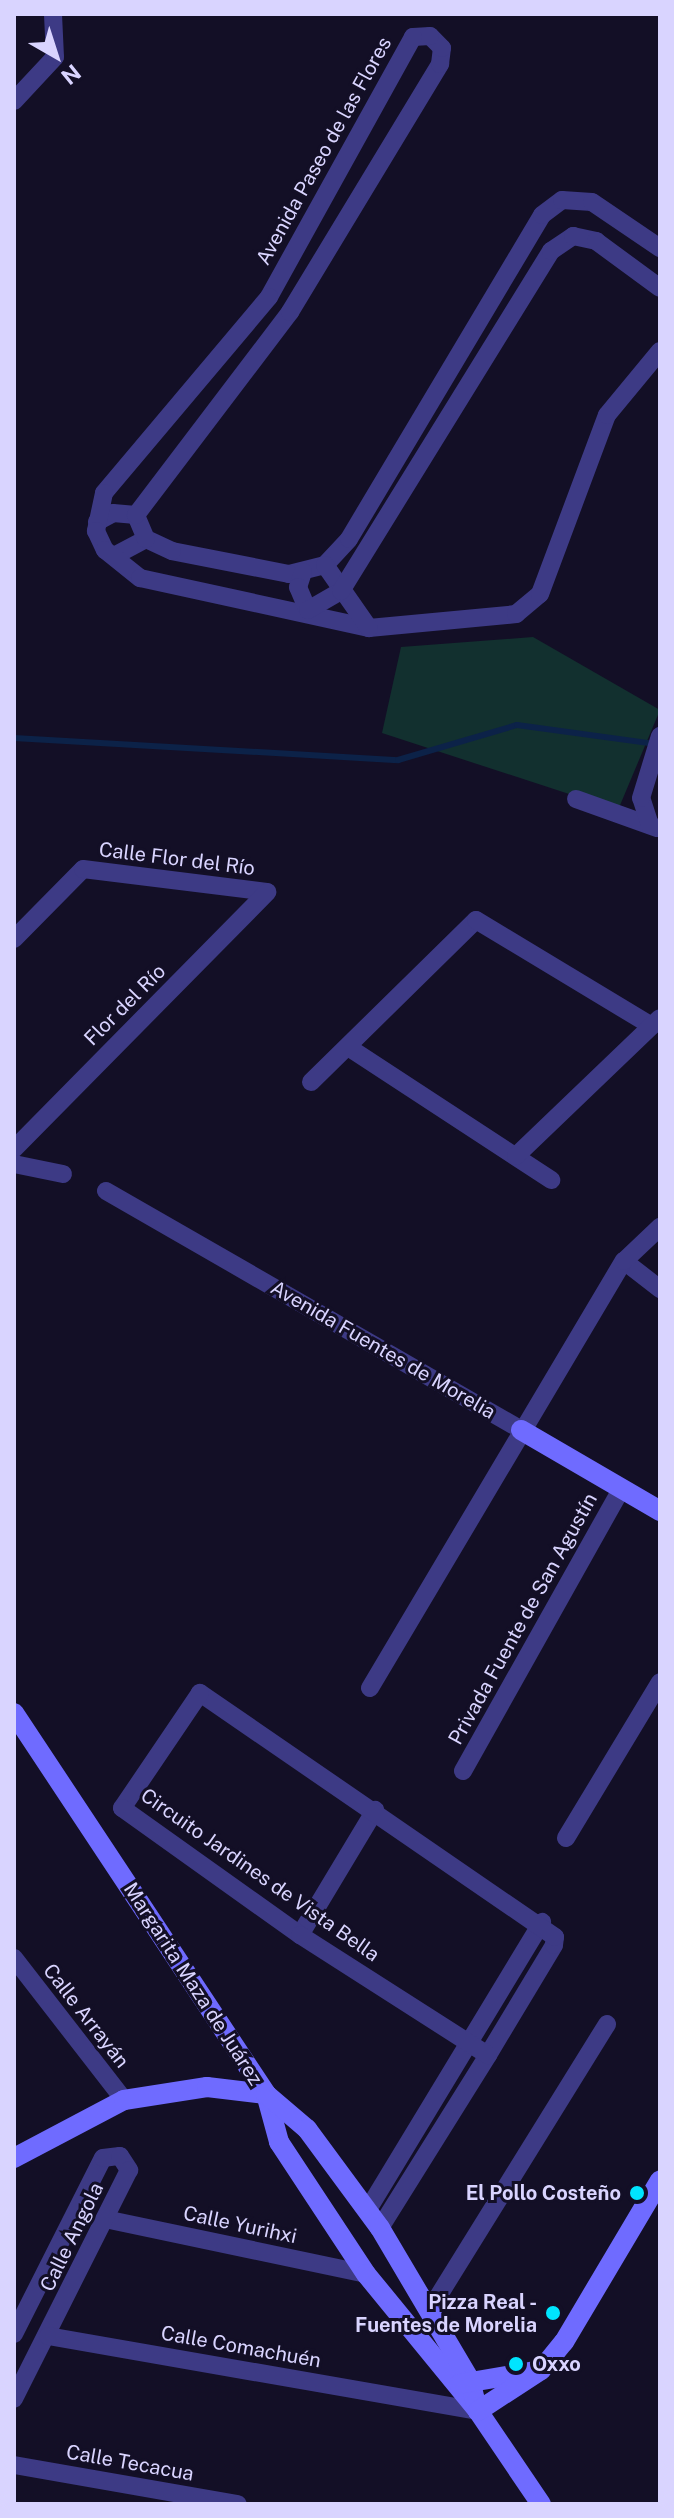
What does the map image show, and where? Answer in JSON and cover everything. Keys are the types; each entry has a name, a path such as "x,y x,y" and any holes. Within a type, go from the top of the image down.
{"main road":[{"name":"Avenida Fuentes de Morelia","path":"521,1430 660,1511"},
{"name":"Margarita Maza de Juárez","path":"14,1713 266,2094 307,2129 380,2228 431,2308 461,2383 541,2504"},
{"path":"14,2157 124,2100 207,2087 266,2094"},
{"name":"Margarita Maza de Juárez","path":"266,2094 279,2142 366,2274 461,2383"},
{"path":"478,2411 541,2370 660,2180"},
{"path":"461,2383 541,2370"}],"street":[{"path":"14,101 55,57 53,14"},
{"name":"Avenida Paseo de las Flores","path":"97,522 104,493 269,297 400,50 413,37 430,36 442,48 440,64 350,217 290,312 136,515"},
{"path":"660,248 592,202 562,200 542,215 349,539 325,565 303,572 172,551 146,539 136,515 97,522 99,542 140,578 169,586 308,610 369,628 484,620 516,614 540,594 607,415 660,351"},
{"path":"308,610 341,591 551,251 573,236 596,241 660,288"},
{"path":"114,556 146,539"},
{"path":"325,565 369,628"},
{"path":"303,572 298,587 308,610"},
{"path":"655,827 641,798 659,742"},
{"path":"576,799 655,827"},
{"name":"Calle Flor del Río","path":"14,939 83,869 267,892"},
{"name":"Flor del Río","path":"14,1149 267,892"},
{"path":"311,1082 476,920 656,1022 516,1156"},
{"path":"348,1047 551,1180"},
{"path":"14,1164 63,1174"},
{"name":"Avenida Fuentes de Morelia","path":"106,1191 521,1430"},
{"path":"370,1688 624,1261 660,1227"},
{"path":"624,1261 660,1289"},
{"name":"Privada Fuente de San Agustín","path":"463,1771 621,1489"},
{"path":"566,1838 660,1682"},
{"name":"Circuito Jardines de Vista Bella","path":"488,2055 300,1935 122,1808 200,1693 542,1922"},
{"path":"300,1935 375,1810"},
{"path":"367,2211 542,1922"},
{"path":"380,2228 554,1945 542,1922"},
{"name":"Calle Arrayán","path":"14,1958 124,2100"},
{"path":"431,2308 607,2024"},
{"name":"Calle Angola","path":"14,2399 129,2170 120,2156 103,2158 15,2331"},
{"name":"Calle Yurihxi","path":"105,2219 366,2274"},
{"name":"Calle Comachuén","path":"48,2336 478,2411"},
{"path":"425,2402 461,2383"},
{"name":"Calle Tecacua","path":"14,2465 238,2504"}],"green space":[{"path":"533,637 660,710 618,810 382,733 401,647"}],"waterway":[{"path":"14,738 398,760 517,725 655,744"}],"place":[{"name":"El Pollo Costeño","path":"637,2193"},
{"name":"Pizza Real - Fuentes de Morelia","path":"553,2313"},
{"name":"Oxxo","path":"516,2364"}]}
